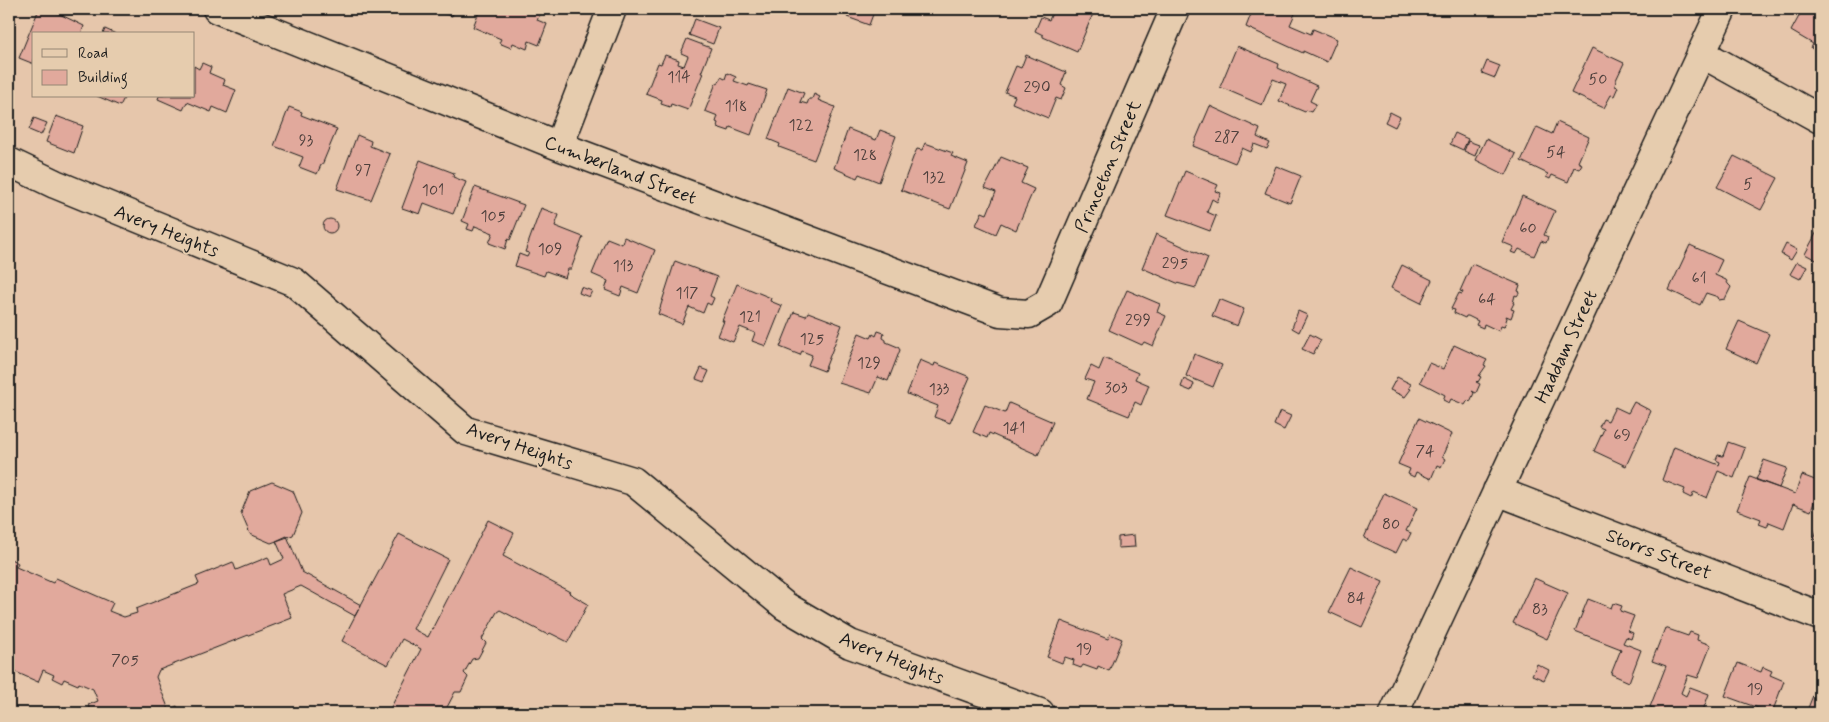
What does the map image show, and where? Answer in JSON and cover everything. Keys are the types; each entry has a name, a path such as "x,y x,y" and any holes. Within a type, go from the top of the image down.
{"street":[{"name":"Cumberland Street","path":"217,9 559,146 1000,312 1029,314"},
{"path":"559,146 612,9"},
{"name":"Princeton Street","path":"1029,314 1048,303 1174,9"},
{"name":"Haddam Street","path":"1394,713 1722,9"},
{"path":"1701,53 1820,119"},
{"name":"Avery Heights","path":"9,162 55,184 294,282 466,430 633,482 785,606 850,644 1040,713"},
{"name":"Storrs Street","path":"1497,491 1820,616"}],"building":[{"path":"9,9 15,9 9,21"},
{"path":"39,9 49,9 84,26 82,32 32,32 32,63 19,58"},
{"path":"427,9 455,9 452,16"},
{"path":"480,9 523,9 540,15 537,20 547,24 539,45 529,41 527,49 513,43 511,48 499,43 501,39 473,27"},
{"path":"850,9 875,9 869,25 847,17"},
{"path":"1054,9 1095,9 1077,52 1043,37 1043,35 1035,31 1041,17 1049,20"},
{"path":"1253,9 1297,9 1290,25 1311,34 1313,29 1337,39 1327,62 1246,27"},
{"path":"1803,9 1820,9 1820,47 1818,52 1811,48 1813,44 1791,31"},
{"path":"695,19 719,28 713,44 689,35"},
{"path":"687,39 711,48 688,110 671,104 670,107 661,104 662,100 646,94 658,63 661,64 665,55 679,60 678,64 684,66 688,56 681,53"},
{"path":"1237,46 1279,64 1278,68 1317,86 1310,101 1316,104 1311,112 1306,110 1305,112 1279,101 1286,84 1273,79 1262,105 1220,87"},
{"path":"1592,48 1624,63 1616,80 1615,86 1618,87 1614,96 1611,95 1604,108 1571,93"},
{"path":"1026,55 1066,72 1061,85 1066,88 1061,100 1056,98 1048,118 1012,103 1015,96 1005,92 1016,66 1021,68"},
{"path":"1487,61 1500,66 1495,78 1482,73"},
{"path":"202,63 211,67 209,73 225,80 223,85 236,90 227,113 213,107 211,112 187,102 183,110 158,99 195,98 195,67 199,69"},
{"path":"727,73 736,77 734,81 767,90 751,135 730,127 729,131 717,127 718,116 705,111 716,83 718,84 721,77 725,79"},
{"path":"788,87 804,93 800,102 807,104 814,94 820,97 818,100 835,107 814,160 779,147 780,144 768,139"},
{"path":"102,98 124,98 120,106"},
{"path":"1210,106 1260,129 1257,137 1270,143 1267,149 1254,144 1251,152 1242,148 1235,163 1193,146"},
{"path":"289,107 302,112 301,115 337,129 317,174 299,167 303,157 274,146"},
{"path":"1390,112 1400,117 1395,127 1385,122"},
{"path":"56,116 83,126 74,153 46,142"},
{"path":"34,118 47,123 41,135 29,130"},
{"path":"1557,122 1589,137 1578,162 1582,164 1579,169 1574,167 1568,182 1552,175 1550,179 1546,177 1548,174 1521,161 1537,127 1552,134"},
{"path":"848,129 876,140 880,130 896,136 879,182 859,174 857,178 834,168"},
{"path":"1455,133 1468,139 1463,150 1450,144"},
{"path":"357,135 371,141 370,146 390,154 371,200 337,189"},
{"path":"1486,139 1516,154 1506,175 1476,160"},
{"path":"1468,141 1479,145 1475,156 1464,151"},
{"path":"925,143 953,153 951,156 968,163 950,209 901,190 917,149 922,150"},
{"path":"1734,156 1778,178 1761,210 1717,187"},
{"path":"1001,157 1028,168 1021,183 1034,189 1016,230 1001,223 996,234 976,225 982,212 987,214 996,192 985,188"},
{"path":"420,160 454,173 453,177 466,182 453,214 424,203 420,214 402,208"},
{"path":"1276,166 1301,176 1290,203 1265,193"},
{"path":"1185,171 1218,185 1215,191 1221,193 1217,202 1212,199 1207,212 1216,216 1210,231 1167,215"},
{"path":"475,187 524,205 505,249 489,243 493,233 475,226 473,231 467,229 469,224 462,221"},
{"path":"1522,196 1555,211 1544,235 1548,237 1546,243 1541,241 1534,256 1519,249 1516,254 1511,252 1514,247 1502,242"},
{"path":"541,208 559,215 555,226 583,237 571,269 568,269 565,278 546,271 544,276 515,266 519,254 527,257 529,253 525,252"},
{"path":"327,219 333,219 337,226 333,233 327,233 323,229 323,223"},
{"path":"1820,226 1820,262 1805,254"},
{"path":"1156,234 1208,258 1196,288 1177,283 1142,268"},
{"path":"624,237 655,250 638,293 623,287 620,296 605,290 608,281 592,274 607,238 622,244"},
{"path":"1786,244 1797,250 1791,260 1781,254"},
{"path":"1690,245 1722,260 1715,275 1726,280 1731,287 1725,299 1719,300 1718,297 1706,293 1700,305 1669,290"},
{"path":"675,261 717,277 710,296 714,298 711,305 707,303 703,313 689,307 682,324 658,314"},
{"path":"1797,262 1807,267 1800,279 1790,274"},
{"path":"1472,264 1520,285 1518,291 1520,292 1517,296 1515,295 1511,309 1514,310 1511,318 1506,316 1504,327 1501,326 1499,331 1484,324 1483,328 1476,325 1478,321 1468,316 1465,318 1454,313 1455,310 1451,309 1459,293 1462,294 1463,292 1460,291"},
{"path":"1402,265 1432,280 1421,303 1391,288"},
{"path":"737,284 771,298 770,301 782,306 766,346 752,341 755,333 740,327 733,342 718,336"},
{"path":"581,287 592,291 589,297 579,293"},
{"path":"1127,290 1160,304 1157,312 1166,316 1153,346 1144,342 1142,345 1109,330"},
{"path":"1219,299 1244,309 1237,326 1212,316"},
{"path":"1298,311 1307,315 1299,332 1292,328"},
{"path":"794,312 806,316 808,312 842,325 824,371 808,365 812,355 802,351 800,355 780,347"},
{"path":"1739,321 1769,334 1756,363 1726,349"},
{"path":"878,331 884,333 883,338 886,342 898,347 900,350 888,381 878,377 871,393 839,383 859,333 871,338 873,334 876,336"},
{"path":"1310,334 1321,340 1313,354 1302,349"},
{"path":"1454,345 1487,360 1484,365 1486,366 1479,376 1481,377 1476,382 1480,384 1476,393 1472,391 1474,393 1470,402 1468,400 1465,405 1451,399 1449,403 1443,400 1445,395 1420,382 1429,363 1443,369"},
{"path":"1194,354 1222,365 1213,387 1186,376"},
{"path":"1104,358 1138,373 1135,379 1149,385 1141,405 1135,402 1129,416 1087,399 1094,382 1085,379 1091,366 1099,370"},
{"path":"920,360 934,366 935,363 970,377 950,423 934,417 938,406 907,394"},
{"path":"701,368 709,371 704,382 696,379"},
{"path":"1397,377 1411,384 1409,388 1411,389 1405,397 1390,390"},
{"path":"1184,379 1194,384 1191,391 1181,387"},
{"path":"1634,402 1651,411 1626,466 1594,451 1604,429 1599,427 1603,419 1608,421 1615,407 1628,413"},
{"path":"1009,403 1053,422 1038,455 989,433 987,438 973,432 985,405 1005,413"},
{"path":"1280,411 1291,416 1284,430 1274,425"},
{"path":"1419,418 1452,434 1442,457 1445,459 1441,467 1437,465 1431,479 1416,472 1414,477 1408,474 1410,469 1398,464"},
{"path":"1728,442 1745,448 1734,478 1718,471 1707,498 1694,492 1691,498 1683,494 1685,489 1662,480 1674,447 1719,465 1720,462 1716,460 1718,455 1723,456"},
{"path":"1764,460 1787,468 1779,488 1756,480"},
{"path":"1802,475 1820,482 1820,485 1811,511 1793,504 1784,528 1769,522 1767,527 1759,524 1761,519 1737,510 1750,477 1795,494"},
{"path":"272,482 293,491 302,513 293,535 271,543 250,534 241,513 250,491"},
{"path":"1384,493 1417,508 1406,531 1411,533 1407,541 1403,539 1396,553 1364,538"},
{"path":"488,520 514,533 503,556 570,592 588,604 568,642 550,633 548,635 500,610 482,639 486,643 478,658 472,659 464,673 468,677 461,692 455,692 444,713 388,713 421,649 402,639 388,665 342,641 399,534 448,559 413,629 428,637"},
{"path":"1820,522 1820,541 1814,539"},
{"path":"1134,535 1135,547 1118,548 1118,537"},
{"path":"287,536 302,572 361,605 355,616 301,586 282,594 292,618 159,670 156,677 169,710 177,706 180,713 91,713 88,705 98,701 93,689 64,679 62,683 52,678 54,675 43,670 38,682 9,669 9,558 18,563 16,567 53,583 56,578 113,603 109,611 124,617 137,613 136,609 199,584 196,577 233,562 236,570 268,557 271,565 284,559 276,541"},
{"path":"1351,567 1383,582 1362,627 1329,612"},
{"path":"1534,578 1568,593 1547,639 1513,623"},
{"path":"1588,599 1611,608 1613,603 1622,606 1620,611 1634,616 1628,631 1633,633 1631,639 1626,637 1623,643 1641,650 1629,682 1611,674 1621,649 1575,631"},
{"path":"1061,621 1108,639 1110,634 1122,639 1109,671 1098,666 1097,670 1083,665 1081,668 1073,665 1074,660 1065,657 1062,663 1047,657"},
{"path":"1665,628 1688,636 1690,632 1698,635 1697,640 1711,645 1698,678 1688,675 1681,693 1686,696 1690,687 1709,694 1702,713 1666,713 1650,707 1666,666 1652,661"},
{"path":"1738,663 1761,672 1763,667 1772,671 1770,675 1784,681 1772,713 1725,696"},
{"path":"1537,664 1549,670 1544,680 1532,675"},
{"path":"1814,693 1820,695 1820,713 1806,713"}]}
